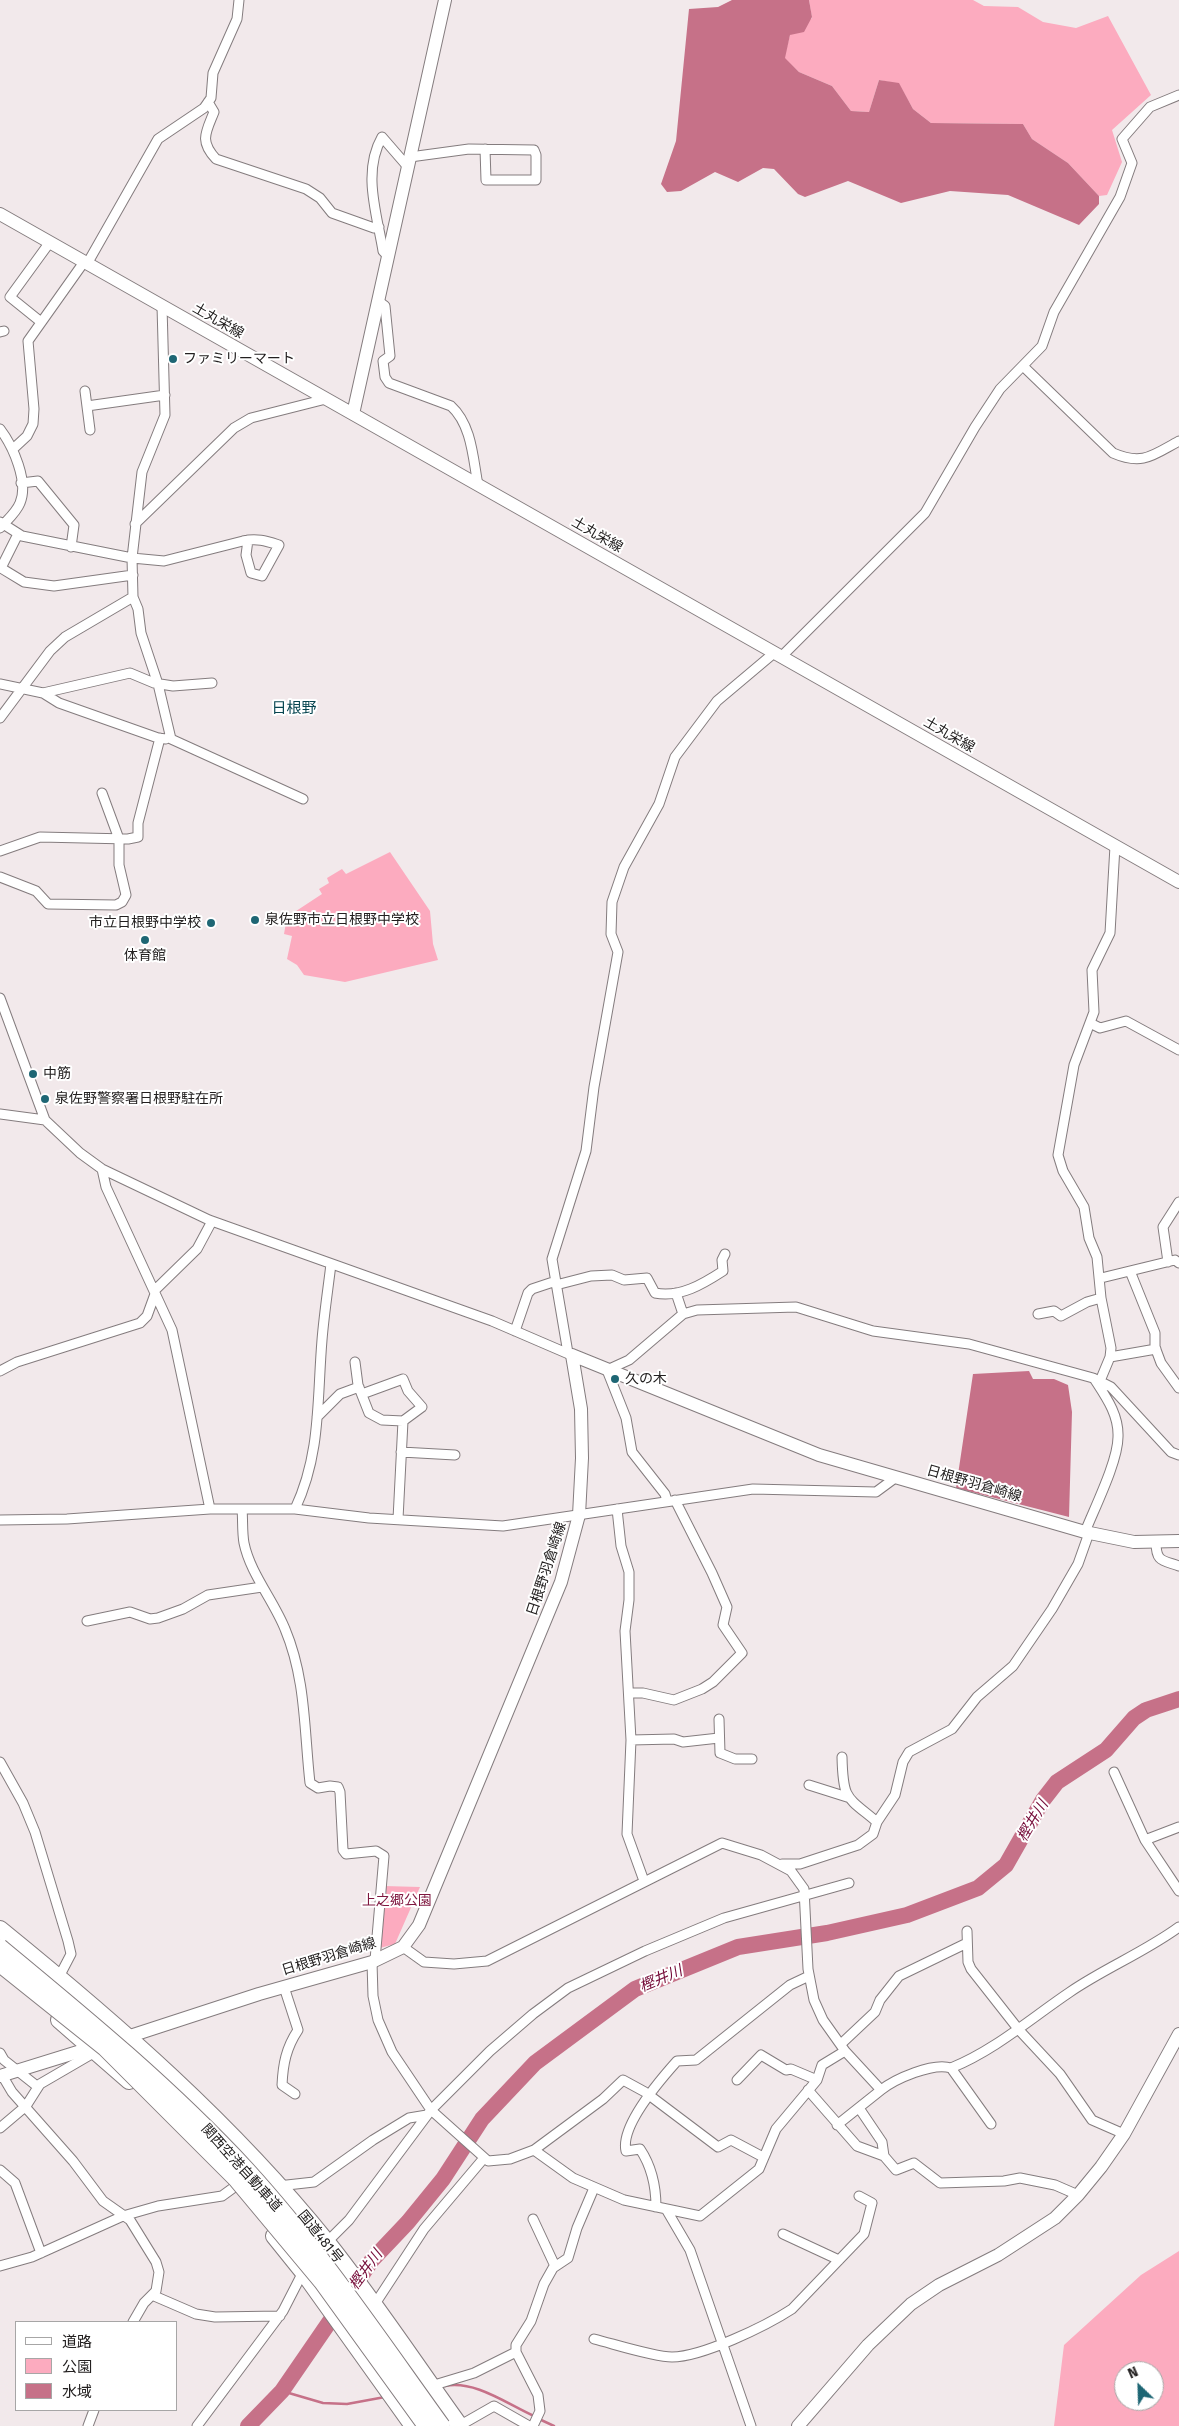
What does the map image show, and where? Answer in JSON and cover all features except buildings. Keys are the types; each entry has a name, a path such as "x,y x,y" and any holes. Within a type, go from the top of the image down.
{"highway":[{"name":"国道481号","path":"0,1929 59,1977 224,2126 327,2242 431,2386 463,2424"},
{"name":"関西空港自動車道","path":"0,1947 163,2086 247,2171 307,2243 442,2426"},
{"name":"関西空港自動車道","path":"0,1964 106,2048 236,2179 322,2282 426,2426"},
{"path":"0,1971 152,2101 234,2188 302,2272 413,2426"}],"main road":[{"path":"353,414 446,0"},
{"name":"土丸栄線","path":"0,214 1179,882"},
{"name":"日根野羽倉崎線","path":"570,1354 819,1456 1087,1532 1134,1542 1179,1541"},
{"name":"日根野羽倉崎線","path":"1,2076 93,2050 284,1986 373,1961 402,1948 419,1925 538,1642 561,1582 579,1515 582,1458 581,1409 570,1354"},
{"path":"798,2426 868,2345 911,2304 939,2285 998,2254 1055,2218 1078,2195 1101,2167 1124,2134 1179,2034"}],"street":[{"path":"13,448 27,436 33,424 28,341 86,263 158,139 204,108 211,98 214,73 238,19 239,0"},
{"path":"570,1354 552,1258 586,1152 594,1088 618,952 611,934 612,902 624,866 659,804 675,757 717,700 778,655 800,636 925,513 975,427 1000,389 1024,367 1042,346 1054,312 1120,197 1132,162 1122,139 1150,107 1179,95"},
{"path":"208,102 214,112 205,136 205,142 209,151 216,159 306,189 320,198 332,213 374,228 379,227"},
{"path":"388,256 383,250 373,193 372,164 382,138 409,162 469,149 485,149 534,150 536,154 536,180 486,180 485,149"},
{"path":"41,322 10,297 50,242"},
{"path":"378,301 385,306 390,356 383,361 385,377 388,383 451,406 457,412 470,439 478,486"},
{"path":"162,306 165,415 142,472 132,558 133,597 138,609 141,633 158,684 171,739"},
{"path":"1024,367 1113,453 1129,460 1146,459 1179,441"},
{"path":"86,391 90,430"},
{"path":"87,406 165,395"},
{"path":"135,524 234,428 251,418 326,399"},
{"path":"0,429 13,448 21,483 21,501 16,512 1,525 18,534 71,547 132,558 164,561 248,540 257,538 279,545 262,576 251,572 246,555 248,540"},
{"path":"21,483 38,481 74,525 71,547"},
{"path":"18,534 1,568 24,582 54,586 133,575"},
{"path":"0,718 50,651 65,637 133,597"},
{"path":"43,693 130,673 158,684 173,686 212,684"},
{"path":"0,684 43,693 59,703 160,738 171,739 303,799"},
{"path":"0,851 40,837 119,839 138,837 138,823 160,738"},
{"path":"0,877 36,891 48,904 116,905 122,902 126,895 119,866 119,839 102,793"},
{"path":"1097,1379 1110,1357 1111,1348 1101,1298 1101,1278 1097,1257 1088,1238 1084,1207 1063,1171 1058,1155 1074,1065 1094,1012 1095,1000 1092,970 1110,933 1115,846"},
{"path":"0,998 45,1120 102,1169 212,1221 515,1331 570,1354"},
{"path":"1090,1023 1100,1028 1126,1021 1179,1050"},
{"path":"0,1114 45,1120"},
{"path":"102,1169 106,1188 172,1330 210,1509"},
{"path":"1168,1262 1163,1227 1179,1202"},
{"path":"0,1372 17,1362 140,1323 147,1316 154,1292 197,1249 212,1221"},
{"path":"515,1331 528,1293 532,1289 590,1276 612,1275 624,1280 647,1278 656,1293 676,1293 704,1283 723,1271 722,1260 726,1254"},
{"path":"1101,1278 1175,1260 1179,1263"},
{"path":"295,1509 306,1485 311,1467 317,1417 322,1339 331,1264"},
{"path":"1130,1270 1155,1333 1156,1349 1161,1362 1179,1388"},
{"path":"676,1293 683,1314"},
{"path":"1038,1314 1054,1311 1061,1316 1087,1302 1101,1298"},
{"path":"629,1693 643,1693 674,1700 702,1689 713,1682 742,1653 723,1625 727,1607 712,1573 671,1500 632,1452 626,1418 607,1370 629,1360 683,1314 697,1310 796,1307 873,1331 969,1344 1097,1379 1111,1387 1171,1452 1179,1455"},
{"path":"1110,1357 1156,1349"},
{"path":"317,1417 340,1394 360,1390 403,1379 408,1391 422,1407 403,1421 382,1420 369,1413 360,1390 355,1362"},
{"path":"1170,1374 1179,1369"},
{"path":"777,1863 800,1864 858,1845 873,1834 877,1822 895,1795 903,1762 909,1752 952,1729 978,1697 1013,1666 1078,1564 1087,1532 1114,1458 1118,1436 1112,1408 1097,1379"},
{"path":"398,1519 403,1421"},
{"path":"401,1452 455,1455"},
{"path":"0,1520 67,1518 210,1509 295,1509 398,1519 503,1526 753,1489 876,1492 895,1478"},
{"path":"242,1509 244,1544 262,1587 285,1628 295,1660 305,1703 305,1737 310,1782 318,1788 338,1787 340,1792 343,1850 346,1854 376,1851 384,1856 373,1961 373,1996 378,2020 392,2052 429,2113 488,2161 510,2160 534,2150 603,2099 623,2080 648,2094 718,2147 731,2140 763,2157"},
{"path":"617,1509 621,1546 629,1572 629,1600 625,1631 631,1740 627,1834 644,1880"},
{"path":"1156,1542 1156,1554 1160,1560 1179,1566"},
{"path":"87,1621 130,1612 150,1619 158,1618 183,1609 208,1595 262,1587"},
{"path":"719,1720 720,1753 735,1759 752,1759"},
{"path":"631,1740 674,1738 683,1742 719,1738"},
{"path":"842,1757 842,1784 847,1797"},
{"path":"0,1762 23,1803 35,1832 68,1941 71,1954 59,1977"},
{"path":"1114,1772 1145,1840 1179,1891"},
{"path":"809,1784 847,1797 877,1822"},
{"path":"1145,1840 1179,1827"},
{"path":"402,1948 424,1962 454,1964 487,1961 644,1880 722,1844 761,1855 790,1871 804,1889 809,1976 814,2000 823,2020 843,2047 881,2090"},
{"path":"327,2242 349,2220 429,2113 497,2044 568,1988 645,1951 724,1918 850,1883"},
{"path":"837,2125 881,2090 905,2076 943,2066 951,2068 977,2057 1019,2030 1069,1992 1098,1974 1137,1954 1179,1927"},
{"path":"967,1931 971,1969 1019,2030 1060,2074 1092,2120 1124,2134"},
{"path":"534,2150 573,2178 624,2200 700,2216 759,2169 776,2129 817,2080 822,2065 843,2047 875,2012 880,2000 899,1976 967,1943"},
{"path":"656,2207 655,2184 646,2158 640,2149 626,2151 624,2142 648,2094 677,2062 696,2060 790,1986 809,1976"},
{"path":"284,1986 298,2030 289,2044 283,2062 282,2085 295,2094"},
{"path":"0,2128 26,2106 38,2086 93,2050"},
{"path":"0,2054 38,2086"},
{"path":"737,2080 761,2055 786,2070 791,2070 817,2080"},
{"path":"951,2068 991,2124"},
{"path":"1,2076 74,2161 103,2201 130,2220 156,2262 159,2272 156,2291 134,2321"},
{"path":"808,2090 857,2146 884,2156"},
{"path":"859,2108 880,2137 884,2156 896,2170 914,2163 940,2183 1004,2181 1020,2178 1055,2185 1078,2195"},
{"path":"277,2186 314,2182 372,2140 409,2118 429,2113"},
{"path":"374,2307 424,2229 484,2158"},
{"path":"0,2170 15,2183 41,2253"},
{"path":"0,2266 41,2253 123,2216 158,2206 222,2196 234,2188"},
{"path":"533,2426 540,2411 538,2395 516,2352 516,2345 531,2321 544,2284 556,2266 568,2258 577,2228 594,2188"},
{"path":"594,2339 670,2357 708,2350 779,2317 792,2309 864,2234 872,2203 859,2196"},
{"path":"666,2209 690,2250 751,2426"},
{"path":"533,2219 556,2266"},
{"path":"782,2234 839,2260"},
{"path":"197,2426 280,2316 302,2272"},
{"path":"152,2295 196,2314 215,2316 280,2316"},
{"path":"431,2386 474,2373 516,2352"},
{"path":"463,2424 494,2406 529,2426"},
{"path":"88,2426 94,2411"}],"green space":[{"path":"809,0 973,0 984,6 1018,7 1043,22 1076,28 1108,16 1151,95 1112,130 1122,162 1107,195 1099,196 1068,163 1032,139 1023,124 931,123 913,109 899,84 879,80 869,112 851,111 832,86 799,72 784,58 790,35 812,18"},
{"path":"390,852 430,911 433,944 438,960 345,982 304,975 297,965 287,959 292,936 284,934 287,917 322,894 319,889 329,883 327,878 342,869 346,874"},
{"name":"上之郷公園","path":"384,1886 420,1887 395,1944 376,1949"},
{"path":"1179,2251 1179,2426 1054,2426 1064,2345 1141,2275"}],"water":[{"path":"732,0 809,0 812,17 804,32 790,35 785,58 799,72 832,86 851,111 869,112 879,80 899,83 913,109 931,123 1023,124 1032,139 1068,163 1099,196 1099,204 1079,225 1008,195 950,191 901,203 848,181 805,197 798,194 774,169 763,168 738,182 715,172 681,191 667,192 661,184 676,141 689,9 718,7"},
{"path":"1029,1371 1033,1379 1054,1379 1068,1385 1072,1412 1069,1517 956,1488 973,1374"}],"waterway":[{"name":"樫井川","path":"248,2426 282,2391 372,2260 408,2222 443,2179 482,2119 535,2063 635,1989 738,1947 827,1933 907,1915 978,1888 1006,1865 1043,1800 1057,1782 1106,1750 1134,1718 1146,1710 1179,1699"},
{"path":"445,2386 468,2386 491,2394 534,2416"},
{"path":"282,2391 323,2403 347,2404 385,2397"},
{"path":"539,2419 554,2426"}],"place":[{"name":"ファミリーマート","path":"173,359"},
{"name":"泉佐野市立日根野中学校","path":"255,920"},
{"name":"市立日根野中学校","path":"211,923"},
{"name":"体育館","path":"145,940"},
{"name":"中筋","path":"33,1074"},
{"name":"泉佐野警察署日根野駐在所","path":"45,1099"},
{"name":"久の木","path":"615,1379"}],"district":[{"name":"日根野","path":"294,709"}]}
